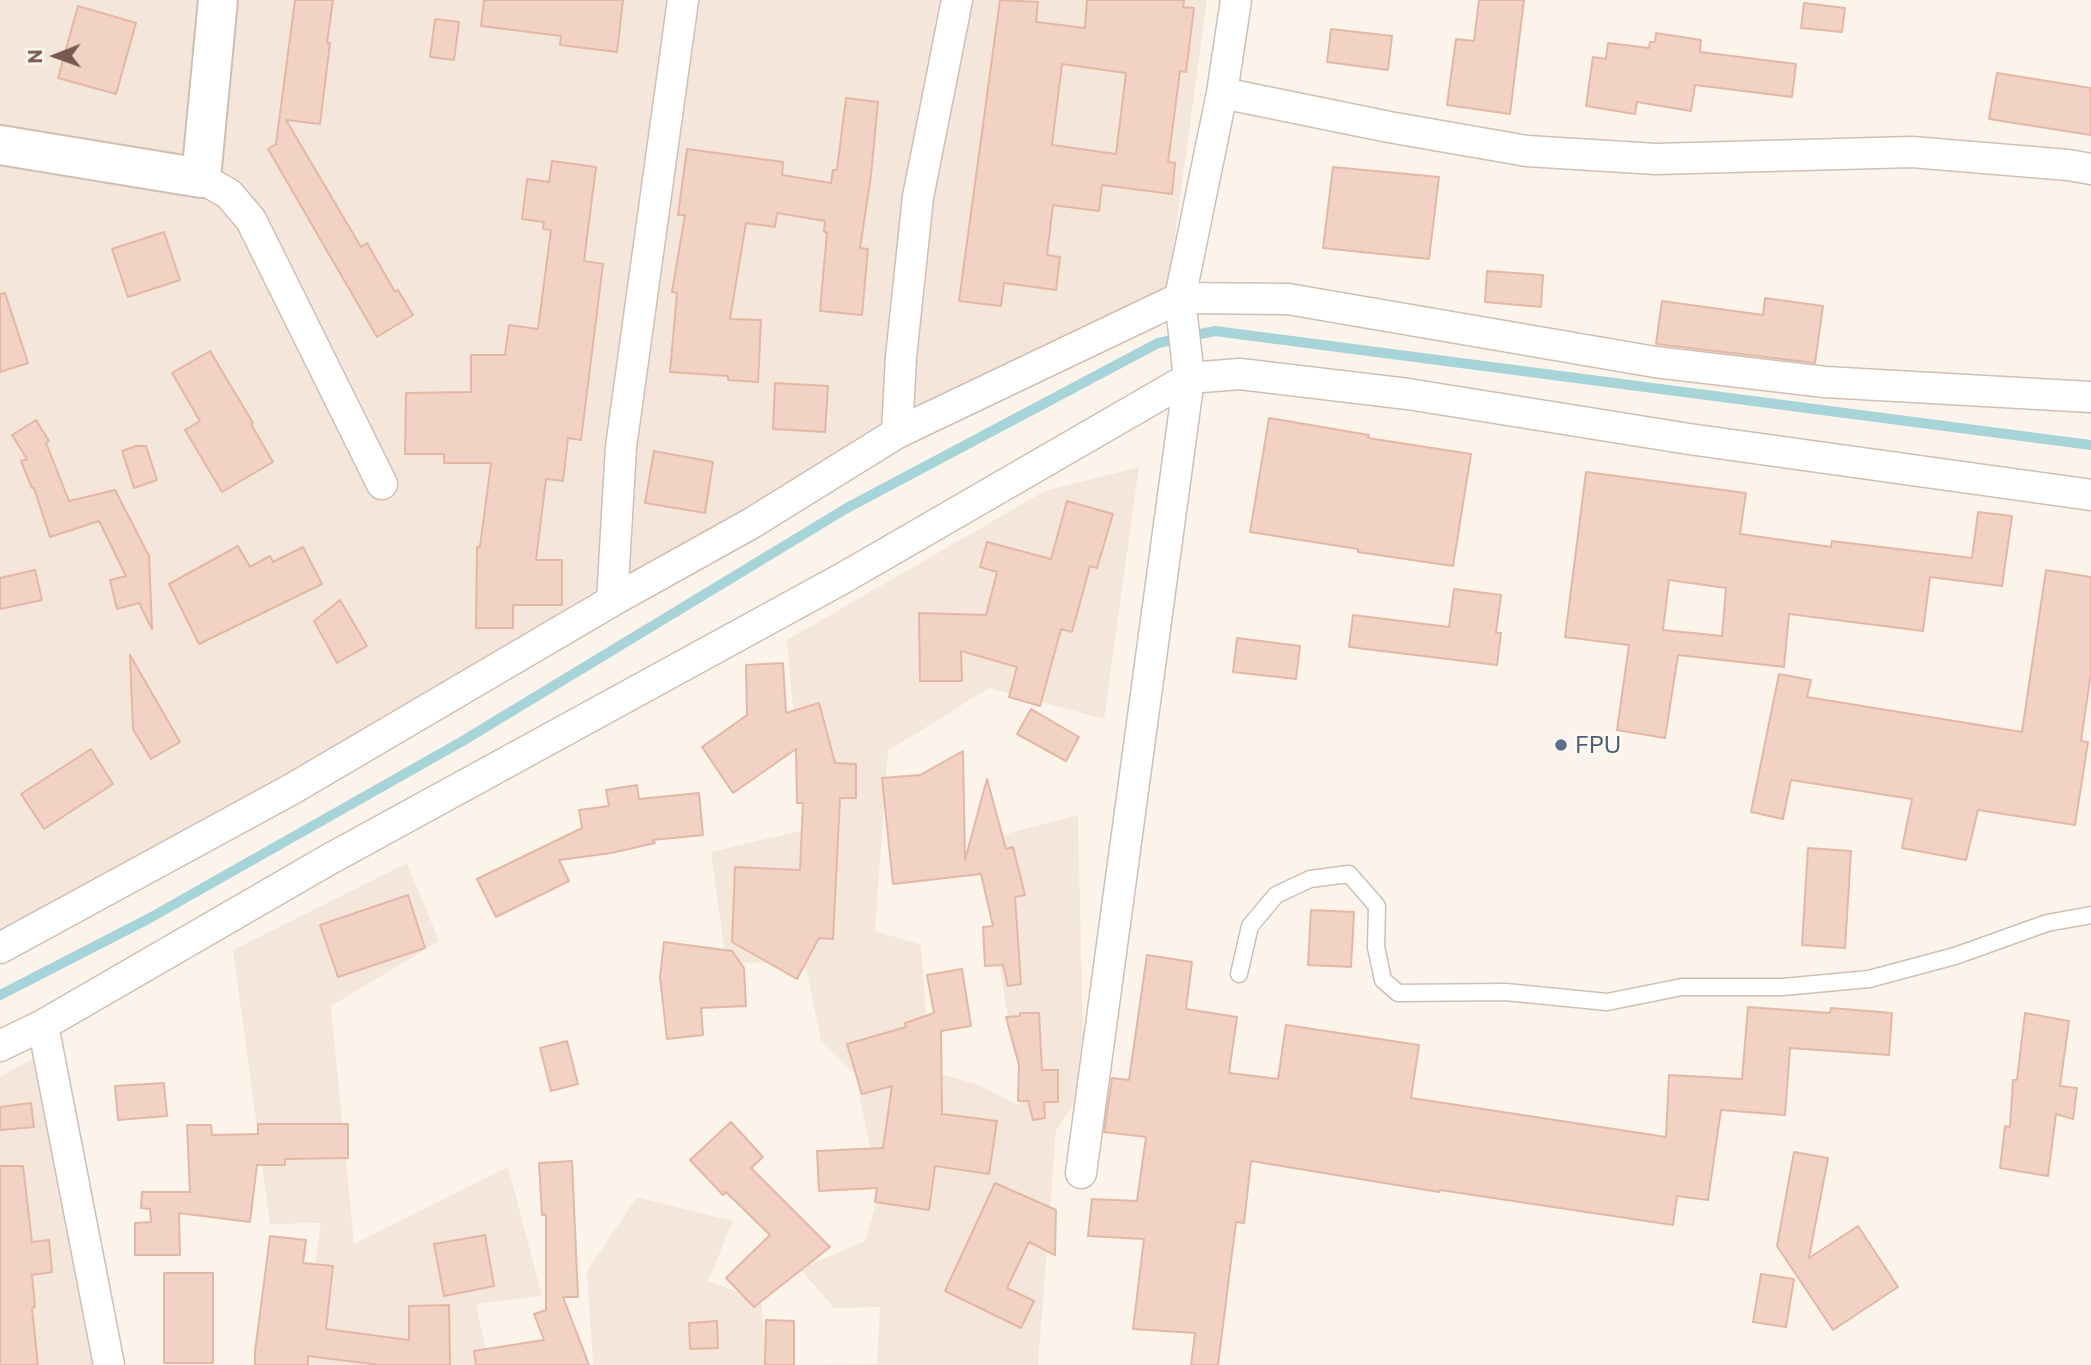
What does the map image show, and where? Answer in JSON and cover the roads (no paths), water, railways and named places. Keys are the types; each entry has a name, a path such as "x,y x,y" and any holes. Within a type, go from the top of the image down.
{"street":[{"path":"201,178 218,0"},
{"path":"612,601 621,447 683,0"},
{"path":"897,433 901,357 918,197 957,0"},
{"path":"1081,1173 1189,378 1180,298 1222,93 1237,0"},
{"path":"1222,93 1389,127 1527,151 1656,159 1912,152 2091,169"},
{"path":"0,145 201,178 229,194 251,220 382,484"},
{"path":"0,948 292,789 612,601 752,523 897,433 1180,298 1288,299 1655,362 1825,382 2091,397"},
{"path":"0,1046 43,1025 328,860 845,576 1189,378 1240,374 1408,394 1689,439 2091,495"},
{"path":"43,1025 109,1365"}],"lane":[{"path":"1239,974 1250,926 1276,895 1310,879 1349,874 1377,906 1376,947 1383,980 1398,993 1506,992 1607,1002 1682,987 1783,987 1869,979 1955,956 2047,922 2091,915"}],"waterway":[{"path":"0,995 148,919 461,742 847,508 1158,343 1215,331 2091,445"}],"place":[{"name":"FPU","path":"1561,745"}]}
